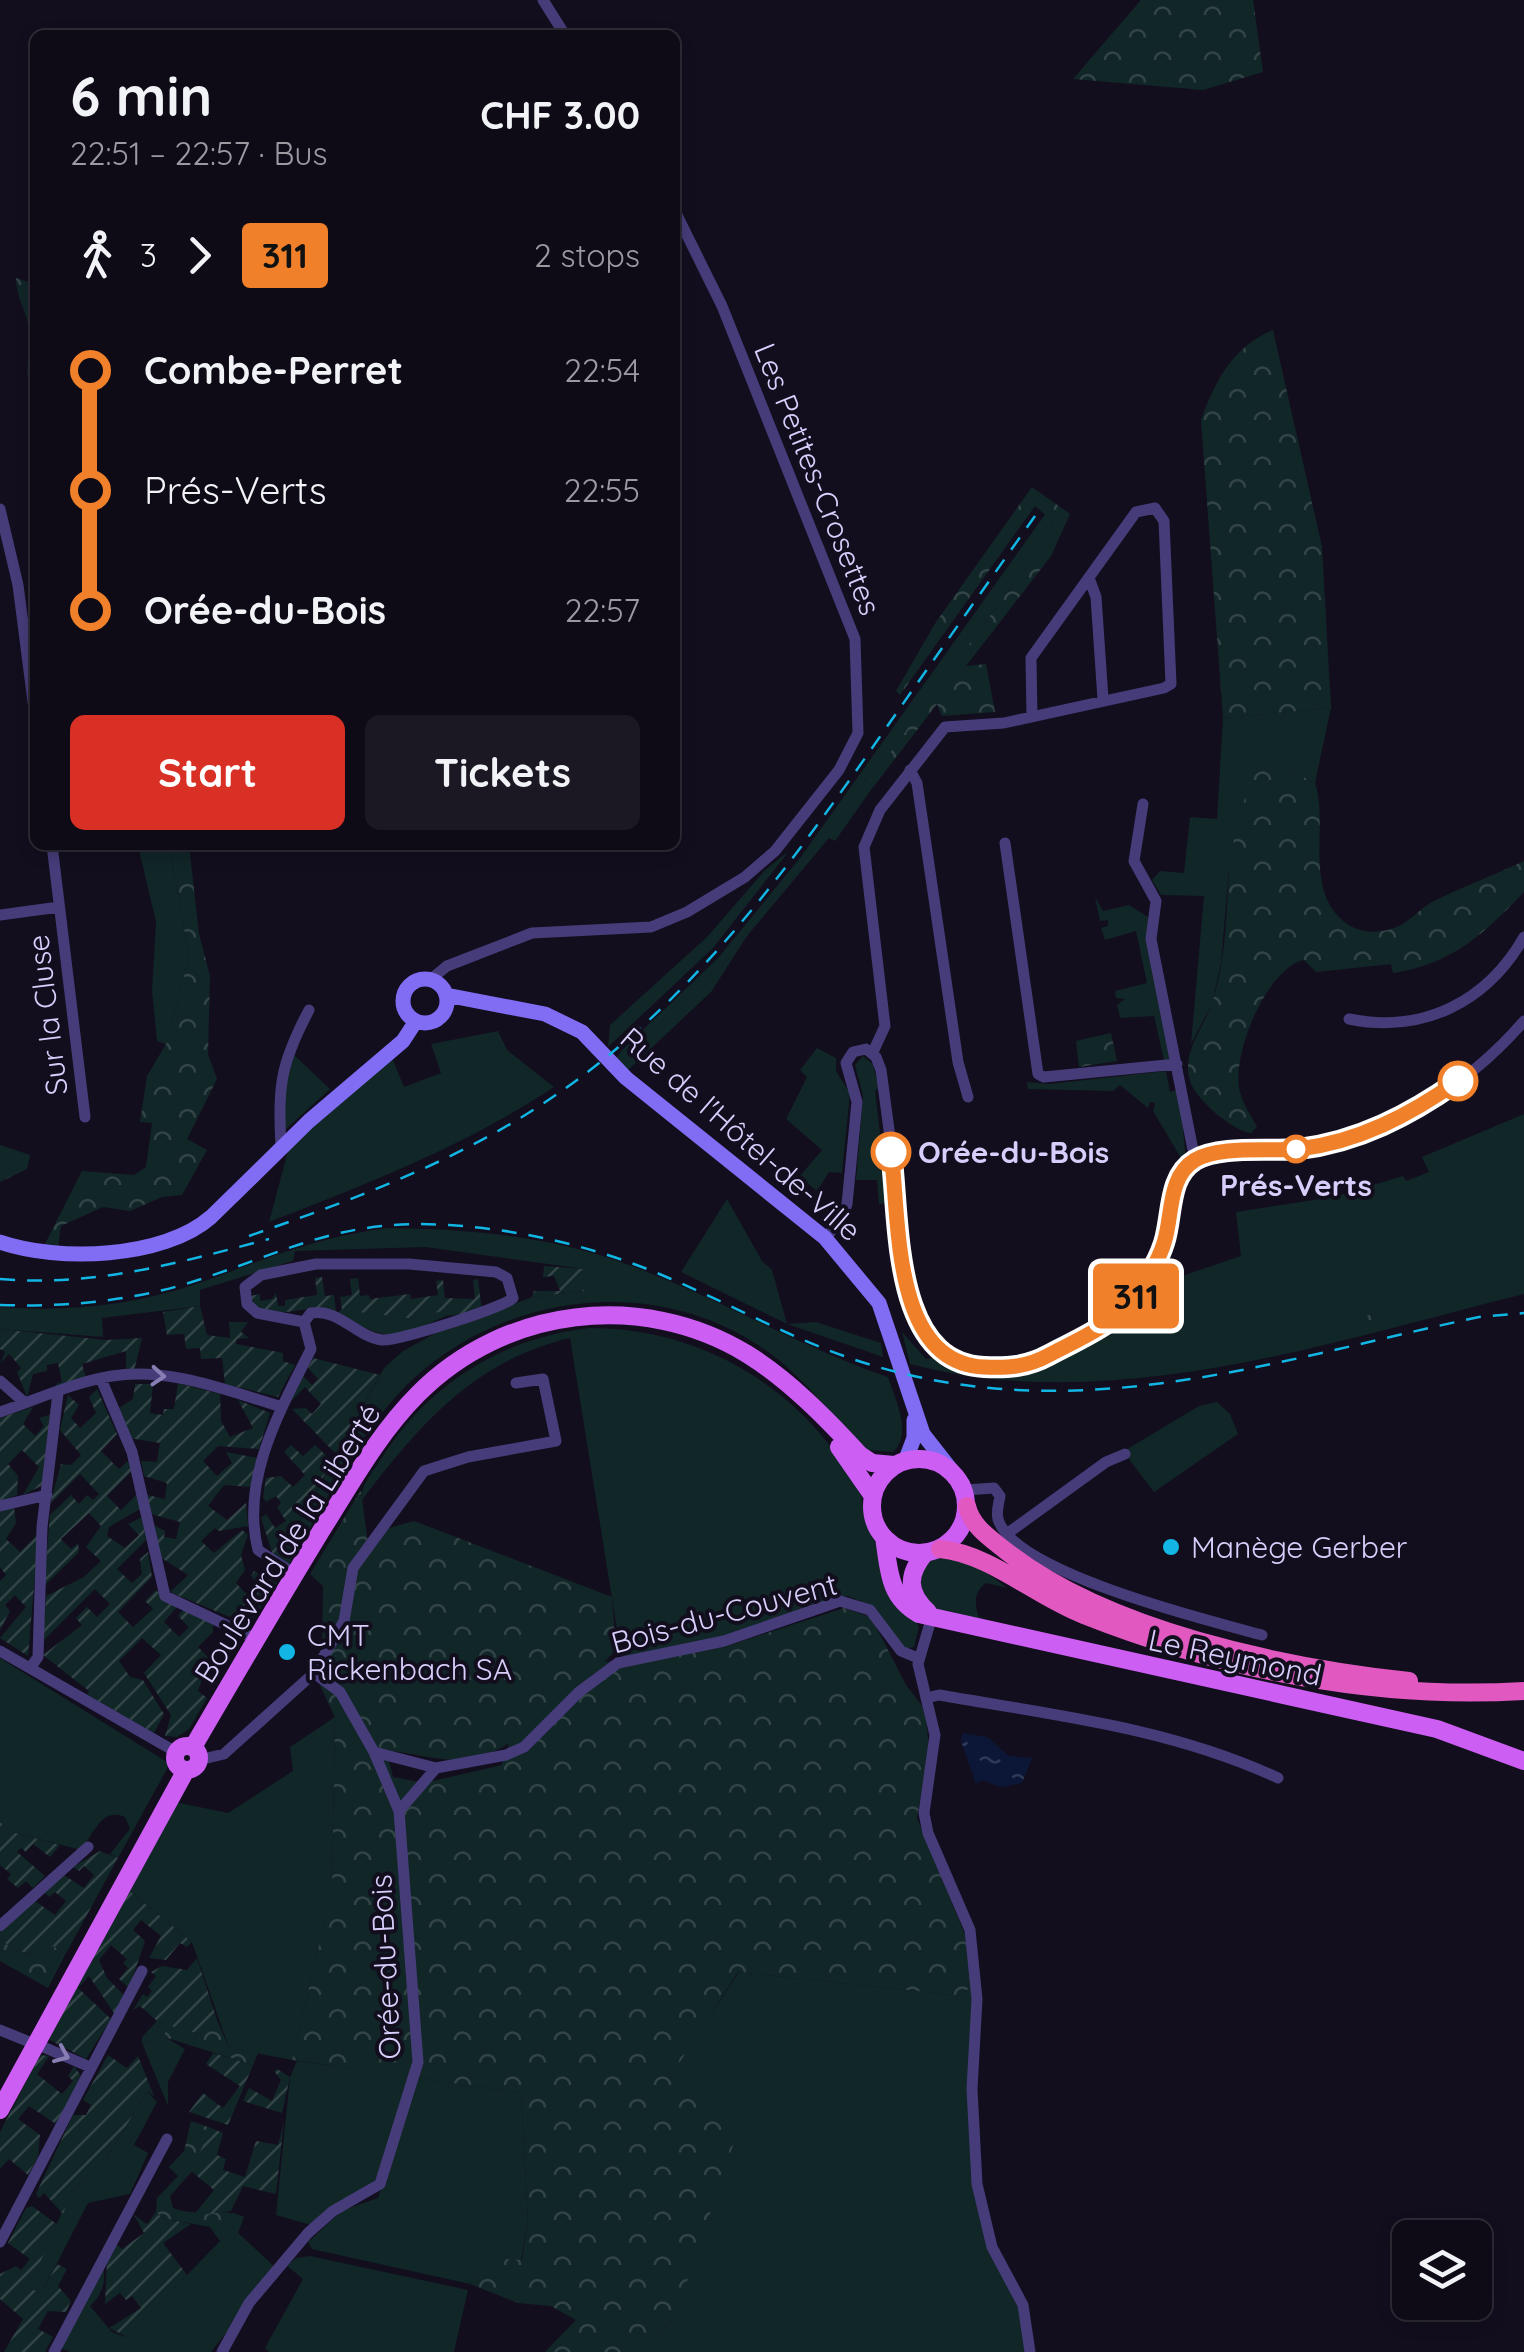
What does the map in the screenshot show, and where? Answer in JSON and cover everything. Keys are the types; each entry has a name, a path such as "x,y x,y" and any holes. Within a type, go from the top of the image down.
{"highway":[{"path":"965,1494 983,1532 1040,1576 1136,1621 1360,1674 1524,1691"},
{"path":"932,1551 971,1556 1040,1595 1104,1623 1301,1677 1396,1692 1524,1691"}],"main road":[{"path":"430,980 446,995 446,1006 437,1019 416,1021 406,1013 404,996 416,982 430,980"},
{"name":"Rue de l'Hôtel-de-Ville","path":"446,995 545,1014 582,1032 626,1078 825,1238 879,1304 913,1411 928,1442 960,1476 965,1494"},
{"path":"0,1242 68,1256 187,1234 220,1209 281,1147 403,1041 416,1021"},
{"name":"Boulevard de la Liberté","path":"0,2091 31,2042 186,1759 360,1468 408,1405 467,1354 526,1327 570,1317 611,1314 686,1326 760,1363 865,1459 900,1462"},
{"name":"Boulevard de la Liberté","path":"814,1411 873,1496"},
{"name":"Rue de l'Hôtel-de-Ville","path":"900,1462 914,1438 913,1411"},
{"path":"922,1457 936,1462 965,1494 958,1534 912,1570 910,1586 928,1624 894,1590 884,1537 874,1518 873,1496 878,1482 900,1462 922,1457"},
{"path":"884,1537 906,1551 932,1551"},
{"name":"Le Reymond","path":"928,1624 1437,1729 1524,1761"},
{"name":"Boulevard de la Liberté","path":"0,2110 31,2042"}],"street":[{"path":"543,0 561,30"},
{"name":"Les Petites-Crosettes","path":"430,980 446,966 532,933 651,927 688,912 745,877 776,852 839,770 858,732 856,639 722,306 680,221"},
{"path":"1032,716 1030,663 1138,510 1152,506 1160,512 1173,680 1164,688 998,724 949,725 876,816 862,854 885,1026 873,1052 885,1100 910,1305 931,1343 977,1367 1025,1366 1089,1334 1129,1306 1164,1243 1179,1178 1195,1160 1212,1155 1303,1148 1381,1127 1458,1081 1505,1043 1524,1021"},
{"path":"0,509 18,586 30,678"},
{"path":"1089,578 1096,597 1104,699"},
{"path":"910,770 917,783 958,1062 968,1097"},
{"path":"1143,804 1134,861 1156,900 1151,939 1195,1160"},
{"path":"1005,843 1038,1074 1044,1077 1177,1064"},
{"name":"Sur la Cluse","path":"53,850 85,1118"},
{"path":"0,915 59,907"},
{"path":"1349,1019 1409,1022 1458,1006 1501,972 1524,937"},
{"path":"281,1147 278,1084 290,1046 309,1010"},
{"path":"825,1238 846,1208 858,1102 847,1060 860,1049 873,1052"},
{"path":"316,1264 409,1264 496,1272 507,1278 513,1290 512,1300 499,1309 456,1318 396,1340 372,1338 320,1312 304,1322 251,1309 244,1293 249,1282 268,1273 316,1264"},
{"path":"295,1574 258,1550 254,1535 259,1482 279,1406 311,1350 304,1322"},
{"path":"0,1412 101,1379 150,1374 279,1406"},
{"path":"101,1379 132,1452 165,1596 256,1639"},
{"path":"0,1651 186,1759 224,1754 314,1673 344,1622 353,1568 424,1471 468,1457 556,1442 542,1380 516,1383"},
{"path":"0,1381 25,1404"},
{"path":"30,1668 38,1657 46,1494 58,1393"},
{"path":"1008,1532 1106,1462 1125,1454"},
{"path":"965,1494 994,1488 1000,1496 998,1519 1008,1532 1069,1577 1262,1635"},
{"path":"0,1506 46,1494"},
{"name":"Bois-du-Couvent","path":"374,1752 436,1768 524,1747 579,1692 618,1663 724,1641 834,1602 866,1608 901,1651 918,1658"},
{"path":"928,1624 918,1658 935,1744 924,1802 925,1822 963,1906 975,1956 972,2089 979,2198 992,2247 1024,2305 1030,2352"},
{"path":"314,1673 340,1692 374,1752 399,1811 436,1768"},
{"path":"926,1698 939,1695 1112,1724 1221,1751 1278,1778"},
{"name":"Orée-du-Bois","path":"222,2352 249,2303 326,2216 380,2184 416,2072 414,1975 399,1811"},
{"path":"0,1926 88,1848"},
{"path":"0,2242 142,1972"},
{"path":"0,2030 90,2067"},
{"path":"54,2352 167,2139"}],"green space":[{"path":"1141,0 1253,0 1263,72 1203,90 1073,79"},
{"path":"16,278 30,282 30,391 28,325"},
{"path":"1273,330 1322,547 1331,708 1223,718 1201,420 1227,366 1247,345"},
{"path":"1032,487 1070,514 1051,556 966,666 986,664 995,712 942,716 937,704 871,790 868,783 1046,539 1053,521 1035,506 900,695 896,691 936,622"},
{"path":"1046,513 1053,522 1046,539 869,783 871,790 835,841 829,838 747,936 711,992 628,1070 616,1059 621,1051 718,958 800,858"},
{"path":"1331,708 1315,783 1283,766 1229,870 1221,963 1212,1004 1191,1044 1204,896 1161,895 1152,880 1160,871 1184,873 1190,817 1217,819 1223,718"},
{"path":"1283,766 1315,783 1325,895 1338,916 1357,929 1368,932 1399,926 1432,902 1524,861 1524,892 1466,945 1414,969 1393,973 1391,964 1316,972 1304,960 1290,967 1264,996 1240,1058 1240,1092 1257,1127 1251,1133 1235,1127 1207,1105 1193,1088 1188,1070 1191,1050 1212,1003 1220,971 1230,861 1238,821 1254,770"},
{"path":"139,850 170,850 189,957 166,1044 157,1041 152,991 156,922"},
{"path":"170,850 190,850 199,934 210,976 208,1054 217,1079 187,1139 207,1150 182,1195 162,1197 130,1211 103,1207 61,1226 58,1247 45,1244 82,1171 134,1175 146,1167 152,1123 140,1122 147,1076 166,1044 189,957"},
{"path":"789,851 713,948 608,1047 610,1025 707,937 765,870"},
{"path":"1095,897 1103,911 1129,905 1148,917 1173,1059 1164,1060 1154,1016 1120,1018 1117,1005 1125,999 1116,998 1115,991 1147,983 1136,931 1105,940 1101,928 1108,926 1108,920 1100,921"},
{"path":"498,1031 507,1050 554,1087 451,1145 269,1222 289,1147 392,1058 404,1087 441,1073 431,1044"},
{"path":"1111,1033 1117,1061 1079,1067 1076,1041"},
{"path":"817,1048 836,1058 836,1071 850,1093 842,1173 829,1172 817,1191 799,1177 822,1150 786,1119 807,1077 800,1070"},
{"path":"292,1053 330,1089 285,1130 284,1086"},
{"path":"863,1056 873,1064 879,1089 875,1090 882,1150 889,1150 893,1202 879,1204 877,1180 856,1180 863,1096 855,1065"},
{"path":"1166,1071 1170,1092 1179,1090 1186,1160 1181,1158 1153,1111 1155,1103 1150,1102 1148,1108 1120,1085 1113,1091 1028,1089 1027,1082 1049,1084"},
{"path":"1524,1114 1524,1294 1296,1352 1140,1378 1063,1382 986,1378 910,1364 902,1332 926,1359 940,1357 973,1371 1024,1371 1124,1316 1152,1286 1241,1256 1236,1212 1333,1197 1403,1176 1406,1181 1429,1172 1422,1157"},
{"path":"0,1145 30,1155 27,1169 0,1182"},
{"path":"727,1199 762,1261 772,1270 787,1324 681,1272"},
{"path":"388,1228 532,1239 588,1251 684,1287 888,1377 901,1416 899,1445 893,1452 868,1450 778,1360 721,1325 676,1310 630,1303 583,1303 536,1312 492,1327 450,1350 412,1380 360,1444 289,1564 279,1559 384,1368 403,1351 452,1324 459,1326 532,1297 584,1291 584,1269 426,1247 295,1251 293,1261 200,1290 200,1306 102,1318 103,1337 0,1329 0,1307 48,1309 120,1303 190,1286 310,1244"},
{"path":"544,1266 584,1269 584,1291 532,1297 534,1291 560,1291 554,1276 543,1277"},
{"path":"322,1277 325,1296 334,1295 336,1311 315,1308 270,1312 251,1301 250,1296 260,1294 260,1301 272,1299 276,1293 278,1306 285,1306 285,1300 317,1295 315,1278"},
{"path":"358,1278 360,1296 369,1295 370,1299 438,1295 436,1281 443,1280 445,1298 475,1299 473,1280 478,1279 482,1311 446,1316 444,1311 409,1318 342,1310 340,1297 352,1295 350,1279"},
{"path":"1401,1302 1390,1319 1319,1335"},
{"path":"200,1306 207,1335 230,1338 229,1322 248,1322 241,1332 249,1338 237,1339 236,1344 283,1353 283,1361 295,1365 278,1397 225,1384 222,1358 201,1359 200,1348 186,1349 184,1334 167,1335 163,1312"},
{"path":"362,1309 409,1318 445,1310 446,1316 392,1335 337,1315 340,1310"},
{"path":"816,1322 881,1343 883,1357 787,1324"},
{"path":"589,1328 671,1339 709,1352 778,1393 808,1421 835,1452 858,1488 870,1532 919,1627 914,1647 903,1649 871,1605 847,1596 721,1637 622,1660 570,1338 536,1348 477,1379 405,1446 362,1500 368,1479 400,1432 445,1387 497,1354 526,1342"},
{"path":"0,1329 106,1340 142,1338 134,1371 126,1372 126,1351 82,1364 86,1378 57,1389 56,1384 62,1382 58,1363 47,1365 47,1371 33,1374 27,1397 17,1372 21,1368 9,1354 0,1364 5,1352 0,1349"},
{"path":"313,1358 380,1375 336,1454 292,1409 306,1408 312,1414 321,1404 305,1387 290,1402 303,1376 312,1385 318,1379 308,1368"},
{"path":"178,1383 220,1394 221,1421 230,1437 253,1428 238,1400 270,1413 259,1449 218,1446 203,1461 217,1476 232,1463 226,1452 258,1458 252,1487 224,1485 208,1506 227,1520 246,1503 248,1526 219,1531 215,1528 201,1541 214,1553 242,1530 248,1535 241,1555 245,1570 236,1583 249,1597 261,1586 251,1576 254,1571 277,1583 249,1625 170,1592 188,1575 160,1557 154,1525 165,1531 164,1537 176,1539 180,1522 151,1514 147,1495 165,1499 167,1483 144,1476 141,1461 157,1462 160,1443 129,1438 116,1410 133,1399 135,1384 153,1384 150,1413 163,1415 164,1409 174,1409"},
{"path":"97,1389 117,1434 101,1451 119,1469 129,1460 133,1470 107,1496 121,1510 137,1494 140,1509 109,1527 107,1536 125,1548 139,1535 128,1524 142,1517 146,1540 117,1569 132,1583 142,1574 140,1559 148,1552 152,1577 118,1612 133,1627 153,1609 145,1601 156,1590 177,1607 164,1622 179,1637 189,1627 178,1616 183,1610 213,1622 213,1632 198,1647 209,1658 198,1691 207,1698 189,1729 177,1737 165,1736 171,1715 144,1673 161,1655 142,1638 119,1661 130,1677 143,1680 164,1714 154,1733 87,1695 89,1691 43,1655 82,1625 76,1618 87,1607 97,1617 110,1604 95,1589 43,1641 46,1596 84,1577 101,1561 86,1547 101,1526 89,1513 61,1539 71,1549 78,1543 79,1552 44,1586 50,1515 71,1495 79,1504 87,1495 93,1500 99,1494 80,1474 50,1504 61,1464 71,1465 81,1455 60,1430 68,1395 79,1405 71,1418 80,1428 96,1413 89,1397"},
{"path":"1217,1402 1230,1414 1238,1434 1154,1492 1125,1454 1129,1448 1199,1406"},
{"path":"33,1407 23,1424 35,1436 44,1426 39,1418 52,1414 43,1485 23,1495 39,1467 22,1450 8,1464 18,1476 17,1495 0,1501 0,1418"},
{"path":"291,1445 303,1456 315,1445 332,1461 279,1559 273,1555 261,1518 266,1514 275,1528 286,1521 277,1507 281,1503 276,1496 266,1502 263,1497 266,1478 281,1476 293,1487 305,1475 284,1452"},
{"path":"361,1490 369,1552 389,1528 414,1521 612,1597 616,1650 604,1662 727,1646 844,1608 871,1617 906,1685 925,1710 929,1747 917,1818 968,1942 973,1982 963,1996 738,1972 678,2065 739,2128 677,2311 646,2352 545,2352 576,2320 551,2306 518,2303 470,2284 486,2258 522,2260 528,2220 521,2093 292,2060 332,1890 335,1717 314,1673 322,1653 323,1586 310,1574","holes":["509,1743 502,1765 424,1783 393,1777 386,1750 463,1760"]},
{"path":"14,1508 16,1523 6,1539 20,1552 37,1535 38,1539 28,1656 0,1638 26,1607 15,1595 5,1605 10,1611 0,1630 0,1581 6,1575 0,1567 0,1511"},
{"path":"942,1555 975,1564 1007,1588 986,1583 979,1590 977,1612 979,1617 986,1618 978,1619 931,1608 913,1579 926,1560"},
{"path":"0,1658 167,1762 167,1769 118,1858 110,1854 130,1829 125,1817 104,1819 81,1850 12,1832 0,1822"},
{"path":"335,1717 332,1891 292,2060 229,2048 192,1942 127,1889 175,1802 228,1813 293,1771 290,1747"},
{"path":"0,1822 12,1832 60,1845 50,1857 33,1844 26,1852 21,1848 17,1852 45,1876 33,1888 26,1881 18,1888 7,1879 11,1874 0,1865"},
{"path":"100,1851 118,1858 65,1955 54,1946 35,1955 12,1949 0,1938 0,1932 35,1901 55,1915 66,1901 55,1892 49,1897 44,1892 64,1875 84,1888 94,1875 84,1866 79,1871 73,1867"},
{"path":"127,1889 192,1942 187,1947 180,1943 166,1960 149,1958 161,1936 141,1920 133,1930 145,1941 129,1988 119,1979 128,1968 123,1963 127,1959 111,1945 99,1960 107,1978 124,1995 114,2013 89,1976 78,1988 111,2019 86,2059 48,2039"},
{"path":"0,1938 12,1949 34,1955 54,1946 65,1955 48,1988 0,1961"},
{"path":"197,1958 217,2020 199,2034 161,2023 153,2040 142,2043 142,2037 157,2021 140,2006 133,2010 143,1994 147,1997 152,1991 148,1987 156,1976 151,1972 162,1966 187,1970"},
{"path":"739,1972 963,1996 973,1982 968,2084 990,2254 1020,2306 1026,2352 646,2352 677,2311 677,2065"},
{"path":"217,2020 229,2048 258,2053 253,2065 164,2037 168,2024 198,2034"},
{"path":"161,2023 168,2024 165,2037 185,2049 168,2082 168,2106 142,2043 153,2040"},
{"path":"213,2053 253,2065 228,2125 189,2112 203,2093 223,2108 240,2086 206,2064"},
{"path":"40,2055 49,2056 37,2074 62,2094 73,2081 68,2076 74,2066 81,2076 56,2124 29,2106 18,2119 40,2135 38,2157 28,2175 9,2159 0,2169 0,2132"},
{"path":"108,2055 127,2068 138,2056 154,2096 147,2091 102,2166 72,2191 63,2214 44,2193 39,2198 36,2194 73,2115 86,2115 91,2105 83,2100"},
{"path":"297,2061 413,2077 380,2178 311,2225 276,2215 290,2077"},
{"path":"274,2071 290,2077 282,2113 243,2101 249,2088 272,2101 281,2080"},
{"path":"417,2078 521,2093 528,2220 521,2261 486,2258 470,2284 312,2249 308,2242 343,2210 378,2198"},
{"path":"147,2091 157,2102 134,2145 148,2153 130,2194 88,2203 41,2294 27,2287 72,2191 102,2166"},
{"path":"191,2121 211,2128 194,2169 170,2196 173,2208 183,2211 227,2212 244,2217 238,2233 233,2228 220,2241 210,2227 162,2218 156,2212 157,2198 178,2176 169,2167 184,2151"},
{"path":"284,2121 276,2194 243,2186 231,2211 193,2216 214,2190 191,2171 211,2128 223,2133 217,2155 226,2159 223,2170 245,2177 256,2141 278,2145"},
{"path":"32,2206 58,2225 28,2287 41,2294 57,2264 67,2269 58,2286 71,2301 66,2312 48,2311 38,2329 53,2337 45,2352 4,2352 23,2319 0,2299 0,2274 16,2266 21,2270 30,2259 8,2243 26,2208"},
{"path":"156,2212 162,2218 191,2224 163,2243 187,2275 127,2337 109,2328 141,2308 132,2296 126,2300 120,2293 105,2304 107,2260 115,2243 122,2249 144,2233 134,2215 147,2224"},
{"path":"233,2228 277,2269 211,2352 70,2352 61,2348 102,2266 102,2288 90,2306 112,2332 126,2337"},
{"path":"310,2256 468,2290 454,2352 269,2352 265,2348 303,2279 287,2266 296,2258"}],"water":[{"path":"963,1733 987,1737 1009,1756 1032,1758 1022,1783 1001,1787 982,1780 976,1784 961,1741"}],"railway":[{"path":"249,1236 364,1194 474,1144 544,1103 640,1028 724,943 799,850 1035,516"},
{"path":"0,1305 69,1304 137,1296 341,1233 409,1224 506,1231 562,1242 644,1268 868,1364 947,1382 1024,1390 1100,1389 1175,1381 1479,1317 1524,1313"},
{"path":"0,1279 35,1281 103,1276 269,1239"}],"bus line":[{"name":"311","path":"891,1152 910,1305 919,1327 941,1352 962,1362 977,1367 1014,1368 1038,1361 1089,1334 1129,1306 1164,1243 1179,1178 1195,1160 1212,1155 1303,1148 1353,1137 1381,1127 1458,1081"}],"place":[{"name":"Prés-Verts","path":"1296,1149"},
{"name":"Orée-du-Bois","path":"891,1152"},
{"name":"Manège Gerber","path":"1171,1547"},
{"name":"CMT Rickenbach SA","path":"287,1652"}]}
